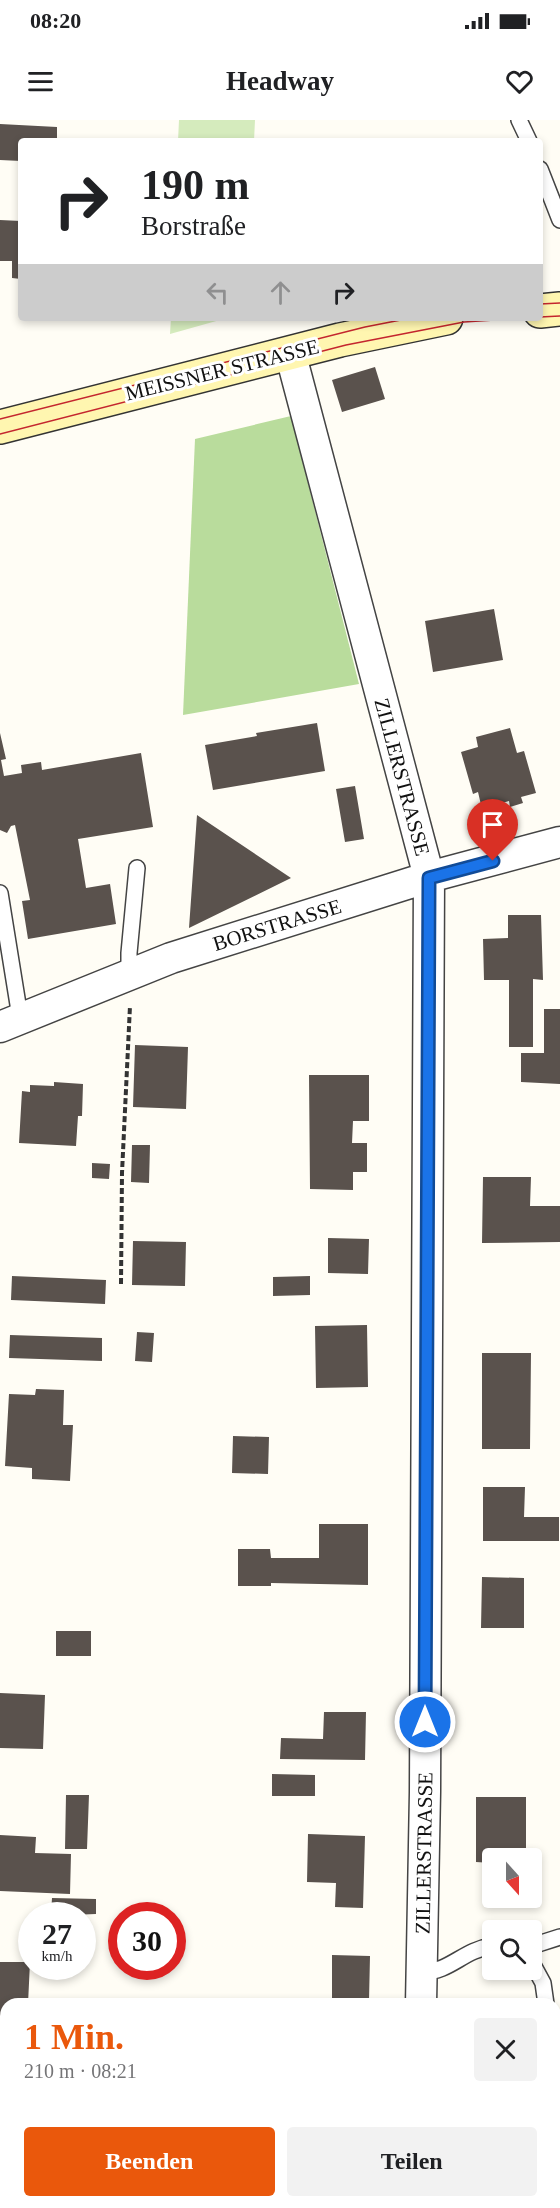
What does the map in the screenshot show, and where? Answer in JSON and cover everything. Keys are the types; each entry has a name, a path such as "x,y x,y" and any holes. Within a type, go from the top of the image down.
{"main road":[{"path":"543,310 560,309"},
{"name":"MEISSNER STRASSE","path":"0,427 290,352 430,321"}],"street":[{"name":"ZILLERSTRASSE","path":"290,352 429,878 421,1998"},
{"name":"BORSTRASSE","path":"10,1022 171,958 429,878 560,842"}],"lane":[{"path":"519,120 528,138"},
{"path":"543,177 560,220"},
{"path":"126,976 138,868"},
{"path":"0,892 10,1022"},
{"path":"542,1943 560,1937"},
{"path":"423,1972 433,1972 444,1968 467,1953 482,1949"},
{"path":"541,1980 545,1998"}],"path":[{"path":"121,1284 122,1173 131,1008 126,976"}],"green space":[{"path":"179,120 255,120 254,138 178,138"},
{"path":"171,321 216,321 170,334"},
{"path":"291,416 359,684 183,715 195,439"}],"building":[{"path":"0,124 57,127 57,138 18,138 18,161 0,160"},
{"path":"0,220 18,221 18,279 12,278 12,261 0,261"},
{"path":"375,367 385,399 342,412 332,380"},
{"path":"494,609 503,660 433,672 425,621"},
{"path":"317,723 325,771 213,790 205,745 257,736 256,733"},
{"path":"510,728 517,753 524,751 536,793 521,797 523,803 510,807 509,801 482,809 478,792 473,794 461,752 478,747 476,737"},
{"path":"0,733 6,759 1,760 4,776 22,773 21,765 41,762 42,770 141,753 153,827 78,839 86,888 110,884 116,924 28,939 22,901 30,900 15,825 11,826 7,833 0,830"},
{"path":"355,786 364,839 345,842 336,789"},
{"path":"197,815 291,878 189,928"},
{"path":"508,915 541,915 543,980 533,979 533,1047 509,1047 509,980 484,980 483,939 508,938"},
{"path":"544,1009 560,1009 560,1084 521,1082 521,1053 544,1053"},
{"path":"135,1045 188,1047 186,1109 133,1107"},
{"path":"309,1075 369,1075 369,1121 353,1121 352,1143 367,1143 367,1172 353,1172 353,1190 310,1189"},
{"path":"54,1082 83,1084 82,1116 78,1116 76,1146 19,1143 22,1091 30,1092 30,1085 54,1086"},
{"path":"132,1145 150,1145 149,1183 131,1182"},
{"path":"92,1163 110,1164 109,1179 92,1178"},
{"path":"483,1177 531,1177 530,1206 560,1206 560,1242 482,1243"},
{"path":"328,1238 369,1239 368,1274 328,1273"},
{"path":"133,1241 186,1242 185,1286 132,1285"},
{"path":"12,1276 106,1280 105,1304 11,1300"},
{"path":"310,1276 310,1295 273,1296 273,1277"},
{"path":"367,1325 368,1387 316,1388 315,1326"},
{"path":"137,1332 154,1333 152,1362 135,1361"},
{"path":"10,1335 102,1338 102,1361 9,1358"},
{"path":"482,1353 531,1353 530,1449 482,1449"},
{"path":"36,1389 64,1390 63,1425 73,1425 70,1481 32,1479 32,1468 5,1466 9,1394 35,1395"},
{"path":"233,1436 269,1437 268,1474 232,1473"},
{"path":"483,1487 525,1487 524,1517 559,1517 559,1541 483,1541"},
{"path":"319,1524 368,1524 368,1585 271,1583 271,1586 238,1586 238,1549 270,1549 271,1558 319,1558"},
{"path":"482,1577 524,1578 524,1628 481,1628"},
{"path":"56,1631 91,1631 91,1656 56,1656"},
{"path":"0,1693 45,1695 43,1749 0,1748"},
{"path":"324,1712 366,1712 365,1760 280,1759 281,1738 323,1739"},
{"path":"272,1774 315,1775 315,1796 272,1796"},
{"path":"66,1795 89,1795 87,1849 65,1849"},
{"path":"476,1797 526,1797 526,1848 482,1848 482,1862 476,1862"},
{"path":"308,1834 365,1836 363,1908 335,1907 336,1883 307,1882"},
{"path":"0,1835 36,1837 35,1853 71,1854 70,1894 0,1891"},
{"path":"52,1898 96,1899 96,1902 52,1902"},
{"path":"332,1955 370,1956 369,1998 332,1998"},
{"path":"0,1962 18,1962 18,1980 29,1980 28,1998 0,1998"}],"tram line":[{"path":"543,304 560,303"},
{"path":"543,317 560,316"},
{"path":"0,419 396,321"},
{"path":"0,434 346,345 480,321"}],"route":[{"path":"425,1722 429,878 493,861"}]}
